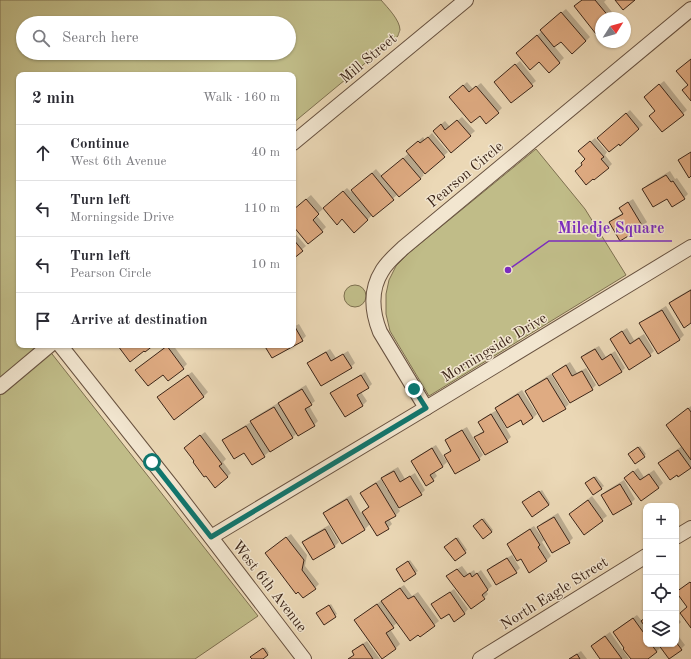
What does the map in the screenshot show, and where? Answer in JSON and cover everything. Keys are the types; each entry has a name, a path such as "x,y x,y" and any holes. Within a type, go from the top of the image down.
{"street":[{"name":"Mill Street","path":"296,142 466,0"},
{"name":"Pearson Circle","path":"426,408 380,332 377,324 373,307 374,291 375,284 382,271 403,248 691,9"},
{"name":"Morningside Drive","path":"211,537 691,247"},
{"path":"0,387 46,348"},
{"name":"West 6th Avenue","path":"62,348 174,489 304,659"},
{"path":"679,535 691,528"},
{"name":"North Eagle Street","path":"480,659 643,558"}],"shaded area":[{"path":"0,0 381,0 398,22 400,30 398,36 296,121 296,72 16,72 16,348 47,348 258,616 195,659 0,659"},
{"path":"536,149 585,209 626,275 429,396 390,331 386,314 386,294 389,280 396,266 410,252"},
{"path":"355,285 363,288 366,296 363,304 355,307 347,304 344,296 347,288"}],"building":[{"path":"582,0 595,0 605,12 595,12 595,33 574,6"},
{"path":"615,0 635,0 623,10"},
{"path":"561,12 586,41 572,54 561,42 554,47 540,30"},
{"path":"537,35 560,63 549,73 539,62 530,70 516,53"},
{"path":"691,59 691,101 682,90 688,85 676,71"},
{"path":"515,64 533,86 511,103 494,82"},
{"path":"659,84 684,115 662,132 649,116 655,111 644,97"},
{"path":"463,85 469,92 476,86 499,113 486,124 480,116 471,123 449,97"},
{"path":"626,113 639,129 620,146 619,144 609,152 597,138"},
{"path":"457,120 471,136 451,153 433,131 441,124 445,130"},
{"path":"428,137 445,157 425,174 406,151 418,141 420,143"},
{"path":"590,141 604,157 601,159 609,168 586,185 575,171 582,165 581,163 585,159 578,151"},
{"path":"691,152 691,176 689,178 678,160"},
{"path":"403,158 421,179 399,197 381,176"},
{"path":"372,173 394,200 373,217 351,190"},
{"path":"666,175 671,182 673,181 685,199 672,207 667,199 653,207 642,189"},
{"path":"343,191 368,220 354,233 342,219 337,225 323,208"},
{"path":"306,199 319,214 313,220 323,232 308,244 296,230 296,207"},
{"path":"628,202 643,227 620,241 609,222 623,214 619,208"},
{"path":"296,243 303,251 296,257"},
{"path":"691,290 691,323 684,328 669,303"},
{"path":"662,310 680,340 658,354 639,323"},
{"path":"296,329 303,341 296,345"},
{"path":"622,331 630,344 639,338 651,356 629,370 610,339"},
{"path":"120,348 150,348 145,352 144,351 130,362"},
{"path":"164,348 168,348 184,369 168,381 163,375 148,386 135,370"},
{"path":"266,348 290,348 272,358"},
{"path":"595,349 602,360 611,354 622,372 599,386 581,357"},
{"path":"326,352 331,361 343,354 352,368 321,386 307,363"},
{"path":"566,365 572,376 582,371 593,390 570,403 552,374"},
{"path":"188,375 204,397 174,420 157,397"},
{"path":"361,375 369,388 357,395 363,406 345,417 330,393"},
{"path":"547,378 566,409 543,422 525,391"},
{"path":"302,389 312,405 305,409 315,426 298,436 278,403"},
{"path":"518,394 533,418 523,425 521,420 507,428 495,408"},
{"path":"274,407 293,438 270,452 250,421"},
{"path":"688,408 691,412 691,460 666,425"},
{"path":"491,414 508,442 485,455 474,437 484,432 478,422"},
{"path":"246,426 265,457 252,465 244,453 234,459 222,440"},
{"path":"462,430 480,460 455,474 444,455 451,451 445,440"},
{"path":"200,435 222,464 219,466 228,477 215,488 206,476 204,477 184,448"},
{"path":"638,447 645,457 635,464 628,454"},
{"path":"432,448 443,467 430,475 434,481 426,486 411,461"},
{"path":"678,450 691,468 678,477 677,475 670,480 658,463"},
{"path":"394,471 400,482 410,476 422,495 399,508 381,478"},
{"path":"633,471 640,480 649,474 659,488 641,501 624,478"},
{"path":"594,477 602,489 593,495 585,483"},
{"path":"376,483 396,516 385,522 389,529 377,536 362,512 369,507 360,493"},
{"path":"620,484 632,504 613,515 601,495"},
{"path":"539,491 549,505 532,517 522,502"},
{"path":"347,499 365,530 342,544 323,513"},
{"path":"588,500 603,521 584,535 569,514"},
{"path":"554,517 570,543 552,553 537,527"},
{"path":"482,519 492,532 483,539 473,526"},
{"path":"325,529 335,547 313,560 302,542"},
{"path":"530,529 540,545 538,547 547,561 529,573 521,559 517,561 507,544"},
{"path":"286,537 304,560 302,570 316,589 303,598 298,592 296,594 265,553"},
{"path":"456,538 466,553 455,561 444,547"},
{"path":"507,558 517,573 496,585 487,570"},
{"path":"408,561 416,574 404,582 396,569"},
{"path":"457,569 464,577 470,573 472,577 477,573 488,590 482,595 485,599 471,609 446,576"},
{"path":"690,582 691,583 691,628 680,613 687,607 679,596 679,590"},
{"path":"400,588 408,599 414,596 435,626 420,637 418,635 410,641 381,601"},
{"path":"450,592 465,614 454,622 449,614 441,619 431,604"},
{"path":"377,604 394,628 386,633 396,649 382,659 354,620"},
{"path":"329,605 336,617 324,625 316,613"},
{"path":"633,618 643,632 643,647 653,647 657,652 648,659 631,659 613,632"},
{"path":"605,636 622,659 600,659 591,646"},
{"path":"363,644 373,659 348,659 354,655 352,651"},
{"path":"679,646 682,650 669,659 660,647"},
{"path":"263,648 268,655 263,659 252,659 250,657"},
{"path":"577,654 580,659 569,659"}],"place":[{"name":"Miledje Square","path":"508,270"}],"route":[{"path":"152,462 211,537 426,408 414,389"}]}
